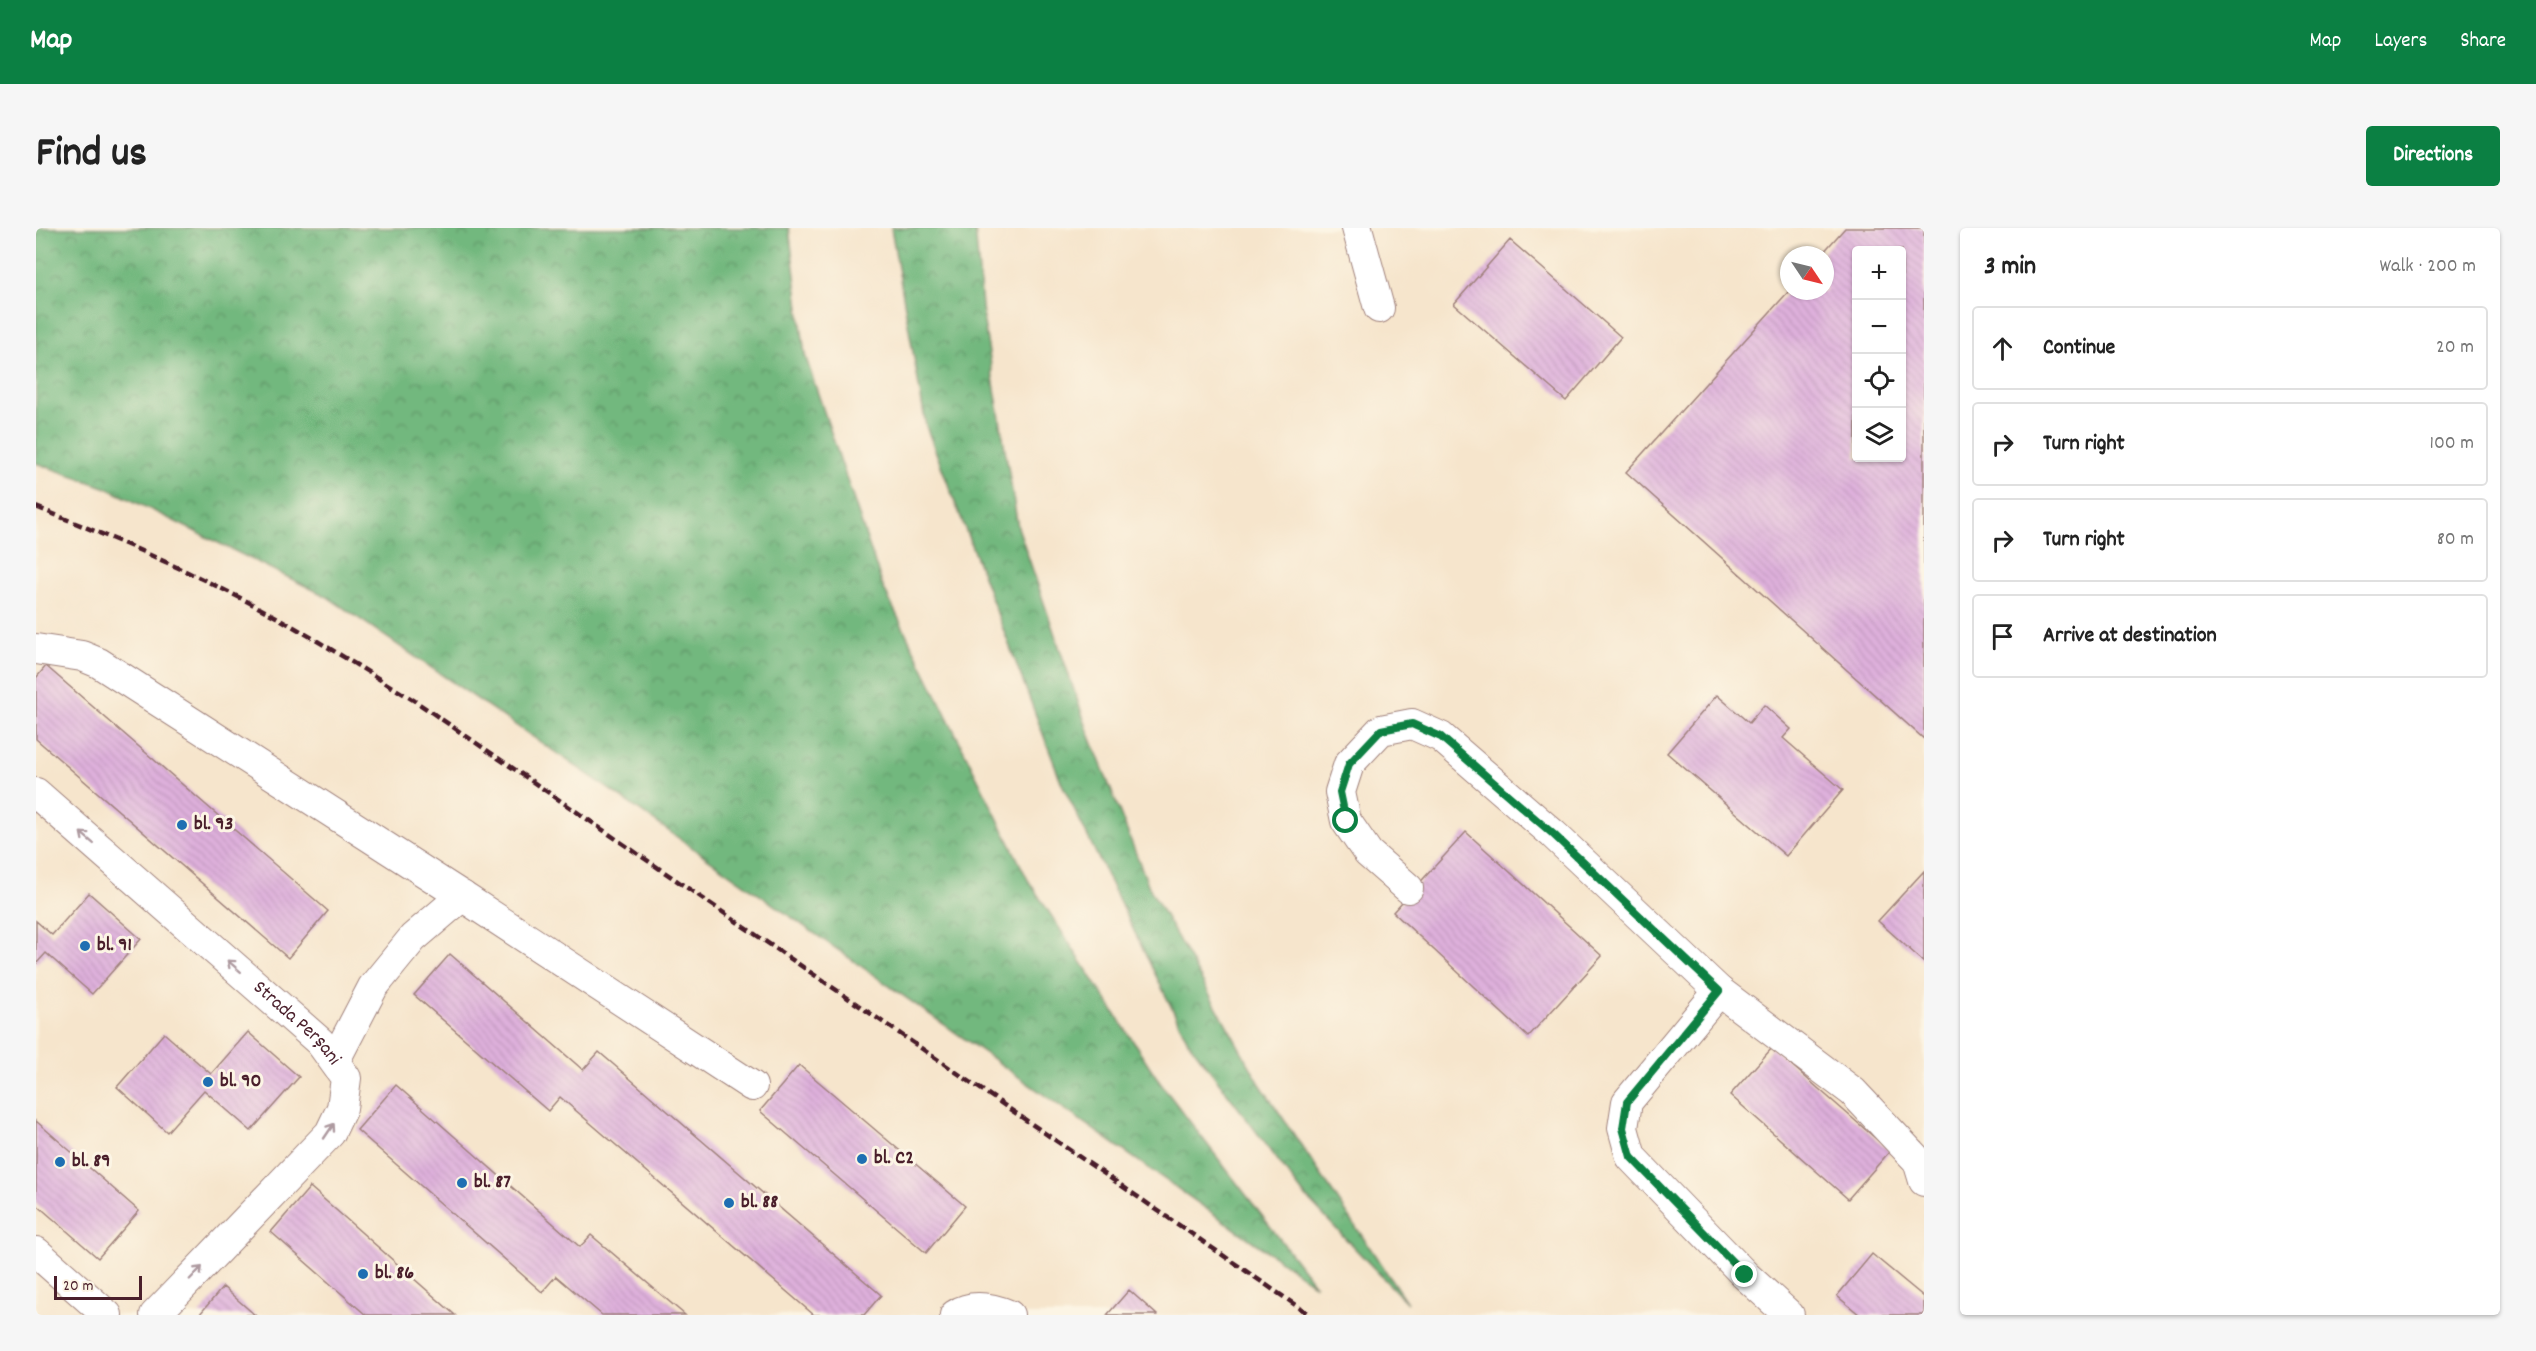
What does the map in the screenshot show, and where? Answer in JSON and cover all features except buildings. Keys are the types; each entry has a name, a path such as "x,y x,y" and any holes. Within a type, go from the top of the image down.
{"street":[{"path":"1357,228 1379,308"},
{"path":"36,649 82,656 99,663 752,1086"},
{"path":"1408,888 1368,853 1346,821 1340,792 1349,764 1381,730 1412,724 1441,737 1553,834 1719,991 1853,1092 1918,1161 1924,1181"},
{"name":"Strada Perșani","path":"36,793 320,1042 346,1078 342,1108 330,1133 155,1315"},
{"path":"335,1060 373,987 413,938 462,896"},
{"path":"1719,991 1627,1102 1623,1128 1631,1157 1745,1275 1789,1315"},
{"path":"36,1252 107,1315"},
{"path":"955,1315 964,1310 993,1308 1009,1315"}],"green space":[{"path":"36,228 789,228 805,355 883,587 1028,880 1161,1084 1315,1285 596,780 326,596 107,488 36,463"},
{"path":"891,228 975,228 983,317 1018,527 1088,731 1149,887 1260,1084 1407,1303 1304,1195 1188,1041 1062,784 926,426"}],"railway":[{"path":"36,507 158,559 249,602 415,701 1310,1315"}],"place":[{"name":"bl. 93","path":"182,825"},
{"name":"bl. 91","path":"85,946"},
{"name":"bl. 90","path":"208,1082"},
{"name":"bl. C2","path":"862,1159"},
{"name":"bl. 89","path":"60,1162"},
{"name":"bl. 87","path":"462,1183"},
{"name":"bl. 88","path":"729,1203"},
{"name":"bl. 86","path":"363,1274"}],"route":[{"path":"1346,821 1340,792 1349,764 1381,730 1412,724 1441,737 1553,834 1719,991 1627,1102 1623,1128 1631,1157 1745,1275"}]}
